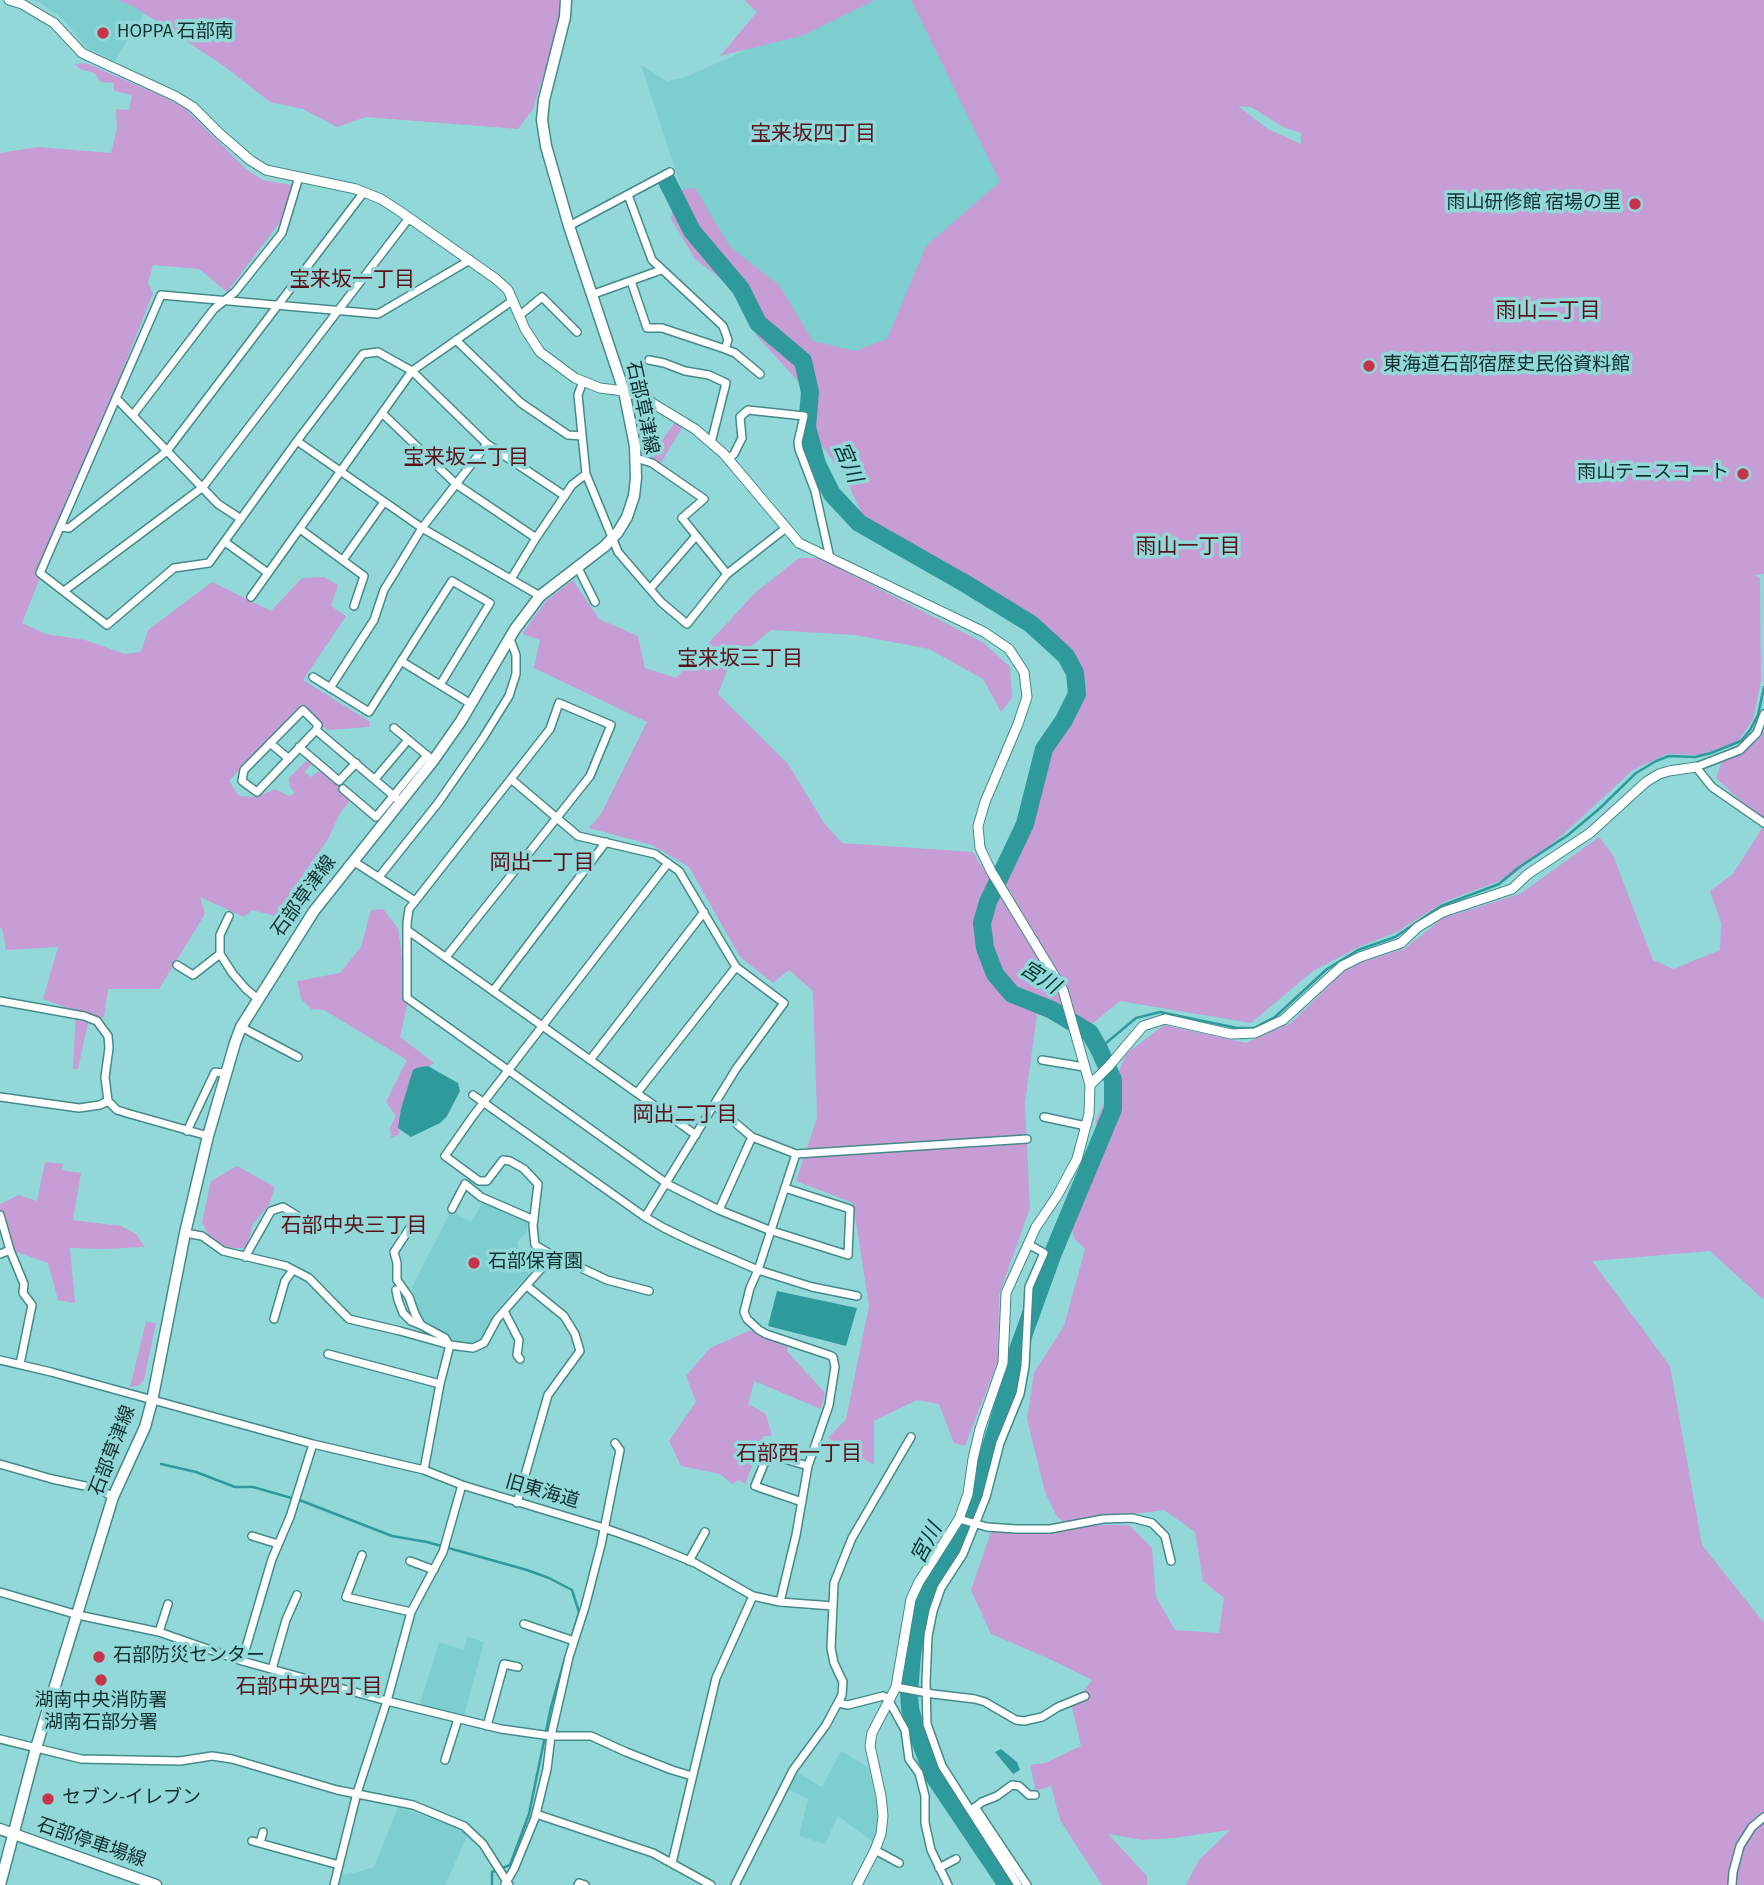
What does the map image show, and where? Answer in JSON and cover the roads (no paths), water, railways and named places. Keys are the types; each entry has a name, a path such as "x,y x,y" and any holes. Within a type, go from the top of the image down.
{"main road":[{"name":"石部草津線","path":"0,1885 36,1748 113,1497 145,1427 184,1233 208,1136 241,1027 314,911 461,721 510,638 540,596 605,546 627,517 635,487 636,458 624,391 569,226 546,146 542,120 544,100 564,26 566,0"},
{"name":"石部停車場線","path":"0,1829 156,1885"}],"street":[{"path":"9,0 22,4 54,23 82,53 176,96 193,107 219,133 266,170 356,189 381,199 470,260 508,290 525,329 540,352 583,381 600,388 624,391 644,398 695,429 728,459 799,543 985,632 1009,649 1024,672 1027,697 985,802 978,826 981,848 991,871 1063,990 1090,1085 1089,1114 1077,1159 1036,1227 1006,1293 1003,1363 980,1429 968,1494 959,1519 919,1582 911,1600 900,1688 888,1699 872,1733 870,1746 881,1796 881,1834 857,1885"},
{"path":"569,226 670,172"},
{"path":"133,415 214,309 235,292 282,233 299,177"},
{"path":"60,527 69,528 167,451 365,192"},
{"path":"628,195 652,260 723,326 728,340 725,349"},
{"path":"64,591 203,487 409,218"},
{"path":"470,260 378,314 161,295 40,573 107,625 174,568 209,563 363,354 378,352 412,371 487,443 565,496"},
{"path":"591,295 661,270"},
{"path":"631,281 647,328 662,328 735,353 760,374"},
{"path":"519,316 542,297 577,332"},
{"path":"251,597 412,371 512,301"},
{"path":"456,340 521,403 568,435 582,436"},
{"path":"649,360 709,375 726,383 711,443"},
{"path":"583,381 578,396 586,474 612,538 618,552 661,602 687,624 727,575 786,528"},
{"path":"116,398 218,504 241,519"},
{"path":"728,459 734,454 742,438 740,417 748,410 803,416 799,449 815,491 830,558"},
{"path":"382,413 456,484 536,538"},
{"path":"297,441 422,528 540,596"},
{"path":"330,688 374,621 384,590 422,528 487,443"},
{"path":"636,458 652,463 705,499 682,518 727,575"},
{"path":"511,579 572,485 586,474"},
{"path":"343,560 384,502"},
{"path":"300,529 364,576 354,607"},
{"path":"650,589 696,536"},
{"path":"225,542 268,573"},
{"path":"577,566 595,602"},
{"path":"313,677 369,712 452,581 490,603 440,685"},
{"path":"379,877 438,803 509,696 516,674 516,655 510,638"},
{"path":"401,661 471,704"},
{"path":"446,957 590,776 611,725 559,703 550,729 409,909 407,998 666,1183 719,1210 771,1231 848,1255 850,1209 785,1188"},
{"path":"303,710 318,725 257,792 242,781 244,770 270,743 303,710"},
{"path":"1090,1085 1143,1026 1165,1019 1231,1034 1255,1033 1283,1020 1342,967 1360,957 1401,943 1418,927 1443,912 1512,889 1528,874 1590,833 1646,782 1659,774 1696,767 1740,750 1758,733 1764,714"},
{"path":"394,728 430,758"},
{"path":"316,730 398,799 376,817 343,789"},
{"path":"375,779 408,740"},
{"path":"270,743 289,759"},
{"path":"299,747 339,780 356,763"},
{"path":"1696,767 1712,787 1764,823"},
{"path":"511,779 578,836 655,854 679,871 736,967 784,1003 736,1069 645,1217"},
{"path":"493,991 606,842"},
{"path":"354,861 415,901"},
{"path":"649,1291 607,1280 535,1245 534,1220 538,1184 524,1169 503,1160 487,1181 479,1181 445,1156 668,863"},
{"path":"590,1060 704,912"},
{"path":"229,916 220,935 220,954 239,982 258,999"},
{"path":"407,930 696,1135"},
{"path":"177,964 192,975 220,954"},
{"path":"637,1093 736,967"},
{"path":"0,1002 84,1016 97,1021 108,1037 105,1077 108,1101 117,1110 130,1115 208,1136"},
{"path":"241,1027 298,1057"},
{"path":"1042,1060 1084,1067"},
{"path":"187,1130 215,1072 226,1073"},
{"path":"472,1095 645,1217 693,1242 758,1270 812,1287 857,1296"},
{"path":"0,1097 79,1108 108,1101"},
{"path":"714,1105 752,1137 796,1154 1027,1139"},
{"path":"1044,1117 1086,1126"},
{"path":"719,1210 752,1137"},
{"path":"780,1602 808,1466 829,1405 835,1362 829,1355 766,1334 747,1319 744,1312 746,1299 796,1154"},
{"path":"452,1209 465,1184 481,1197 534,1220"},
{"path":"245,1256 271,1211 283,1207 307,1223"},
{"path":"0,1215 24,1284 23,1293 32,1305 20,1364"},
{"path":"416,1217 394,1252 397,1280 409,1297 421,1325"},
{"path":"184,1233 202,1236 223,1251 293,1269 309,1278 349,1319 450,1345 473,1348 484,1343 497,1319 547,1262 547,1252"},
{"path":"1027,1885 942,1766 927,1724 924,1692 928,1636 933,1611 941,1588 963,1554 976,1523 986,1497 1000,1443 1020,1394 1025,1366 1029,1287 1044,1253 1030,1245"},
{"path":"0,1254 10,1250"},
{"path":"274,1319 285,1281 293,1269"},
{"path":"517,1503 548,1395 580,1351 575,1334 564,1316 527,1286"},
{"path":"396,1290 403,1313 411,1321 445,1338 450,1345 440,1384 425,1470"},
{"path":"504,1311 519,1340 517,1355 520,1359"},
{"path":"328,1354 440,1384"},
{"name":"旧東海道","path":"0,1360 313,1444 425,1470 462,1485 645,1542 689,1561 753,1597 833,1606"},
{"path":"735,1885 793,1770 839,1703 842,1682 831,1648 834,1583 852,1538 911,1437"},
{"path":"507,1884 536,1814 547,1769 551,1736 604,1528 620,1450 615,1443"},
{"path":"242,1661 272,1559 290,1517 313,1444"},
{"path":"802,1502 755,1486 768,1454 808,1466"},
{"path":"0,1464 99,1489 113,1497"},
{"path":"334,1885 357,1793 387,1701 411,1612 443,1552 462,1485"},
{"path":"959,1519 987,1527 1050,1529 1103,1518 1132,1518 1152,1523 1165,1536 1171,1561"},
{"path":"689,1561 705,1532"},
{"path":"252,1536 278,1544"},
{"path":"362,1555 346,1597 411,1612"},
{"path":"410,1561 434,1570"},
{"path":"0,1592 78,1615 159,1632 242,1661 458,1719 551,1736 591,1736 692,1776"},
{"path":"272,1669 286,1620 297,1595"},
{"path":"672,1863 716,1678 753,1597"},
{"path":"159,1632 168,1604"},
{"path":"524,1624 574,1641"},
{"path":"487,1726 504,1664 518,1667"},
{"path":"900,1688 985,1702 1016,1720 1024,1721 1042,1717 1085,1696"},
{"path":"839,1703 848,1705 883,1696 888,1699 905,1730 909,1759 919,1773 925,1796 925,1823 931,1850 948,1885"},
{"path":"445,1760 458,1719"},
{"path":"0,1739 81,1759 180,1761 212,1756 232,1759 337,1790 413,1805 464,1826 483,1844 507,1884"},
{"path":"972,1809 998,1796 1012,1785 1018,1786 1029,1795 1035,1795"},
{"path":"972,1809 1018,1885"},
{"path":"536,1814 653,1853 705,1884"},
{"path":"1732,1885 1740,1846 1752,1827 1764,1817"},
{"path":"263,1832 256,1842 339,1865"},
{"path":"875,1850 899,1863"},
{"path":"939,1868 956,1859"},
{"path":"578,1885 585,1885"}],"waterway":[{"name":"宮川","path":"667,181 692,231 741,289 758,323 803,361 810,392 807,427 817,464 832,494 859,523 1031,624 1066,656 1075,673 1077,694 1064,720 1044,749 1025,824 988,902 982,923 985,948 995,974 1012,994 1052,1010 1090,1033 1113,1080 1113,1109 1053,1253 1019,1347 970,1515 920,1606 909,1692 915,1727 933,1775 1007,1885"},
{"path":"1099,1049 1136,1018 1160,1012 1237,1028 1254,1028 1275,1017 1327,969 1358,950 1395,937 1441,906 1499,884 1568,835 1636,773 1656,761 1669,756 1695,757 1741,741 1758,715 1764,687"},
{"path":"161,1464 196,1472 235,1487 253,1487 302,1501 392,1536 427,1542 549,1578 572,1590 579,1612 571,1639"},
{"path":"492,1885 492,1872 510,1865 529,1814 551,1707 565,1658"}],"place":[{"name":"HOPPA 石部南","path":"103,33"},
{"name":"雨山研修館 宿場の里","path":"1635,204"},
{"name":"東海道石部宿歴史民俗資料館","path":"1369,366"},
{"name":"雨山テニスコート","path":"1743,474"},
{"name":"石部保育園","path":"474,1263"},
{"name":"石部防災センター","path":"99,1657"},
{"name":"湖南中央消防署 湖南石部分署","path":"101,1680"},
{"name":"セブン-イレブン","path":"48,1799"}],"district":[{"name":"宝来坂四丁目","path":"813,135"},
{"name":"宝来坂一丁目","path":"352,281"},
{"name":"雨山二丁目","path":"1548,312"},
{"name":"宝来坂二丁目","path":"466,459"},
{"name":"雨山一丁目","path":"1188,548"},
{"name":"宝来坂三丁目","path":"740,660"},
{"name":"岡出一丁目","path":"542,864"},
{"name":"岡出二丁目","path":"685,1116"},
{"name":"石部中央三丁目","path":"354,1227"},
{"name":"石部西一丁目","path":"799,1455"},
{"name":"石部中央四丁目","path":"309,1688"}]}
